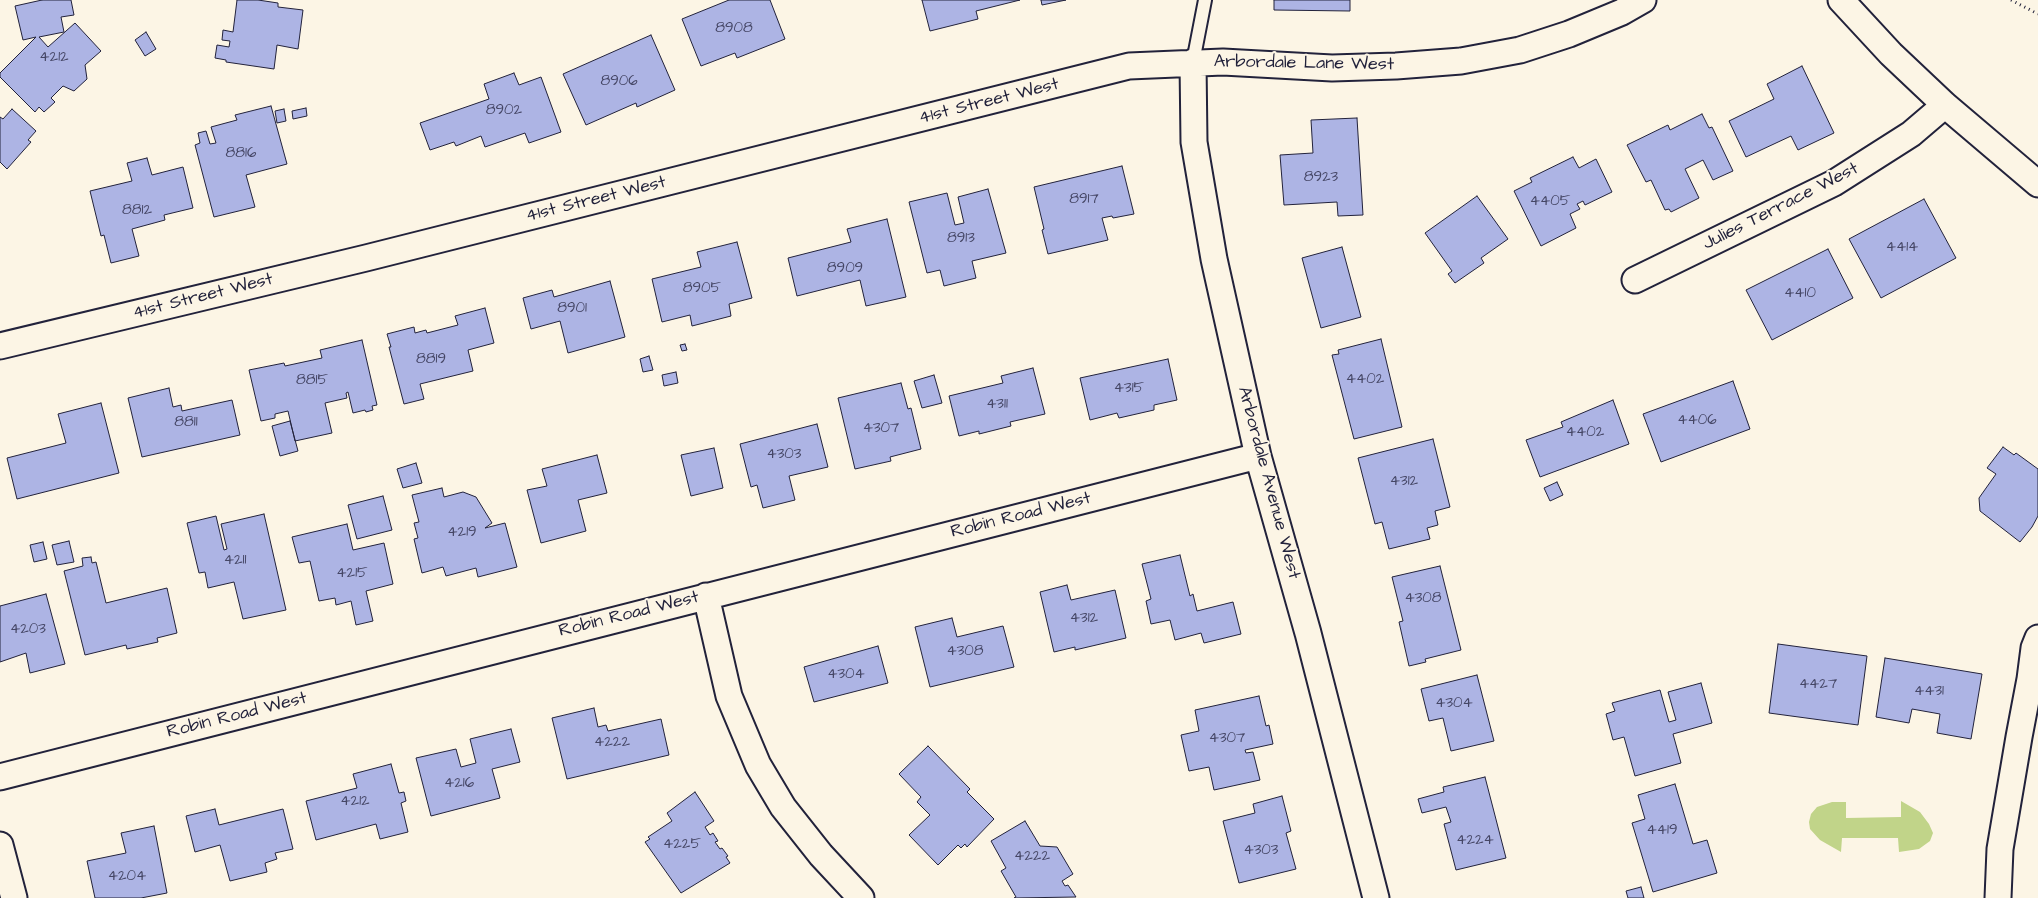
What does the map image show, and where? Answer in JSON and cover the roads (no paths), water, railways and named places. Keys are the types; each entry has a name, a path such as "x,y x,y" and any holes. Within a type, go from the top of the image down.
{"street":[{"name":"Arbordale Lane West","path":"1193,62 1332,68 1461,61 1520,50 1569,34 1622,12 1643,0"},
{"path":"1841,0 1891,54 1945,104 2038,184"},
{"name":"41st Street West","path":"0,346 357,260 1129,66 1193,62"},
{"name":"Arbordale Avenue West","path":"1193,62 1194,142 1214,259 1258,456 1308,633 1376,898"},
{"name":"Julies Terrace West","path":"1635,280 1834,183 1911,134 1945,104"},
{"name":"Robin Road West","path":"0,777 1258,456"},
{"path":"706,596 729,696 758,765 783,808 821,855 861,898"},
{"path":"1998,898 2000,849 2018,736 2030,679 2034,648 2038,638"},
{"path":"0,845 14,898"}],"lane":[{"path":"1193,62 1205,0"}]}
